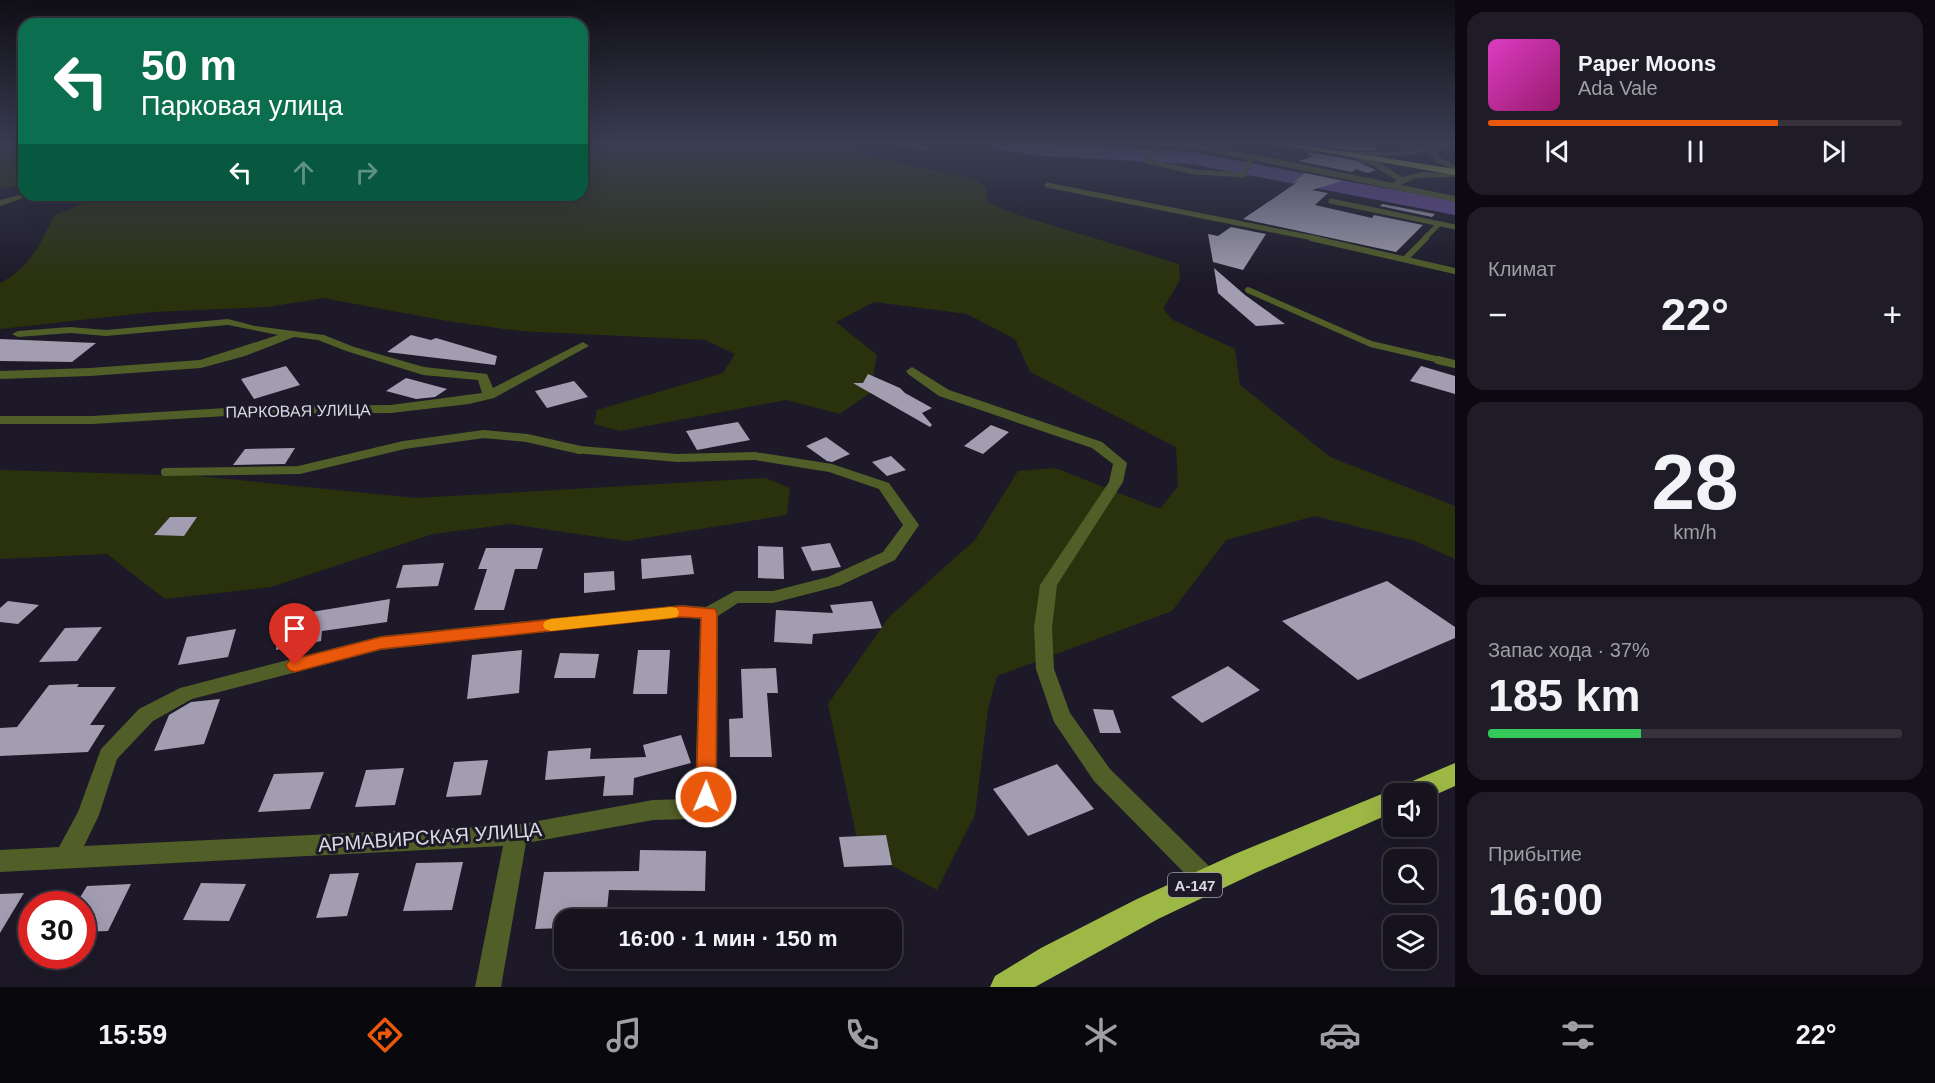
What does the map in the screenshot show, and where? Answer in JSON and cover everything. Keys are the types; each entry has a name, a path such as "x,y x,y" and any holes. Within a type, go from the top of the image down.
{"highway":[{"path":"1435,783 1455,774"},
{"name":"А-147","path":"1006,987 1056,956 1206,879 1383,805"}],"street":[{"path":"1405,190 1455,199"},
{"path":"0,203 18,198"},
{"path":"18,334 70,330 106,333 228,322 255,329 320,337 350,349 423,371 483,377 489,395"},
{"path":"0,375 90,372 201,364 241,353 294,333"},
{"name":"ПАРКОВАЯ УЛИЦА","path":"0,420 92,420 248,411 391,409 469,400 489,395 583,346"},
{"path":"912,371 944,393 1097,445 1120,463 1116,482 1049,585 1043,628 1045,669 1061,716 1102,775 1206,879"},
{"path":"66,857 88,815 108,755 146,715 187,693 381,643 681,611 709,613 735,597 773,597 833,582 889,556 911,525 885,486 832,468 755,456 676,458 580,450"},
{"name":"АРМАВИРСКАЯ УЛИЦА","path":"0,861 516,835 653,810 691,809 706,797 709,613"},
{"path":"488,987 516,835"}],"lane":[{"path":"1072,190 1342,244 1455,271"},
{"path":"1331,201 1455,227"},
{"path":"1405,259 1438,224"},
{"path":"1248,290 1371,344 1455,364"},
{"path":"165,472 299,470 359,458 404,445 484,434 527,438 580,450"}],"green space":[{"path":"588,190 986,190 989,203 1018,215 1179,264 1180,280 1163,309 1173,320 1235,349 1240,385 1330,457 1455,506 1455,559 1415,541 1315,516 1226,540 1172,611 997,676 988,709 975,815 937,890 859,848 828,704 889,617 975,540 1018,471 1055,468 1160,509 1178,486 1176,447 1030,372 1015,339 967,314 874,302 836,322 877,355 870,393 840,414 786,400 620,431 594,424 597,410 723,373 735,354 705,340 520,331 447,321 323,298 268,307 153,312 0,329 0,283 26,263 54,215 90,201 588,201"},
{"path":"0,470 198,476 416,498 766,478 790,488 787,515 626,541 510,524 433,534 271,587 165,599 107,554 0,559"}],"building":[{"path":"1286,190 1312,190 1328,193 1315,205 1372,218 1374,215 1423,225 1396,252 1243,219"},
{"path":"1382,204 1435,214 1432,217 1380,206"},
{"path":"1231,227 1266,234 1243,270 1213,262 1208,234 1218,236"},
{"path":"1214,268 1245,295 1285,324 1256,326 1218,293"},
{"path":"411,335 431,340 436,338 497,356 495,365 387,352"},
{"path":"0,339 96,343 72,362 0,361"},
{"path":"286,366 300,385 254,399 241,379"},
{"path":"1421,366 1455,376 1455,394 1410,381"},
{"path":"868,374 900,388 932,408 922,413 932,425 930,427 853,383 863,383"},
{"path":"406,378 447,389 435,397 416,399 386,391"},
{"path":"574,381 588,397 547,408 535,391"},
{"path":"738,422 750,440 697,450 686,431"},
{"path":"991,425 1009,432 983,454 964,446"},
{"path":"826,437 850,454 832,462 806,446"},
{"path":"295,448 285,464 233,465 245,449"},
{"path":"891,456 906,470 887,476 872,462"},
{"path":"170,517 197,517 184,536 154,535"},
{"path":"830,543 841,567 812,571 801,547"},
{"path":"758,546 783,547 784,579 758,578"},
{"path":"486,548 543,548 537,569 515,569 504,610 474,610 487,569 478,569"},
{"path":"691,555 694,574 642,579 641,559"},
{"path":"444,563 438,586 396,588 403,565"},
{"path":"614,571 615,590 584,593 584,573"},
{"path":"1387,581 1455,627 1455,638 1358,680 1282,621"},
{"path":"390,599 387,622 322,631 321,641 276,650 281,617"},
{"path":"8,601 39,605 18,624 0,622 0,608"},
{"path":"872,601 882,628 813,634 812,644 774,642 776,610 833,613 830,605"},
{"path":"102,627 77,661 39,662 65,628"},
{"path":"236,629 228,657 178,665 187,637"},
{"path":"522,650 519,693 467,699 472,655"},
{"path":"638,650 670,650 667,694 633,694"},
{"path":"560,653 599,654 595,678 554,678"},
{"path":"1228,666 1260,690 1202,723 1171,697"},
{"path":"776,668 778,693 767,693 772,757 730,757 729,719 743,718 741,669"},
{"path":"79,684 77,687 116,687 90,725 105,725 88,752 0,756 0,728 17,727 49,685"},
{"path":"220,699 204,744 154,751 169,715 191,702"},
{"path":"1093,709 1113,710 1121,733 1100,733"},
{"path":"681,735 691,763 634,778 633,795 603,796 605,776 545,780 548,751 591,748 590,759 646,757 643,745"},
{"path":"488,760 481,795 446,797 454,762"},
{"path":"1057,764 1094,809 1028,836 993,789"},
{"path":"404,768 395,805 355,807 366,770"},
{"path":"324,772 310,809 258,812 274,774"},
{"path":"886,835 892,865 844,867 839,837"},
{"path":"640,850 706,851 705,891 609,890 607,909 554,909 554,928 535,929 544,872 639,871"},
{"path":"463,862 452,910 403,911 416,863"},
{"path":"359,873 347,916 316,918 330,874"},
{"path":"201,883 246,884 229,921 183,920"},
{"path":"131,884 108,931 96,931 96,891 84,891 87,886"},
{"path":"18,893 18,903 0,933 0,894"}],"waterway":[{"path":"1360,190 1455,208"}],"slow traffic":[{"path":"551,625 671,613"}],"route":[{"path":"295,665 381,643 681,611 709,613 706,797"}]}
